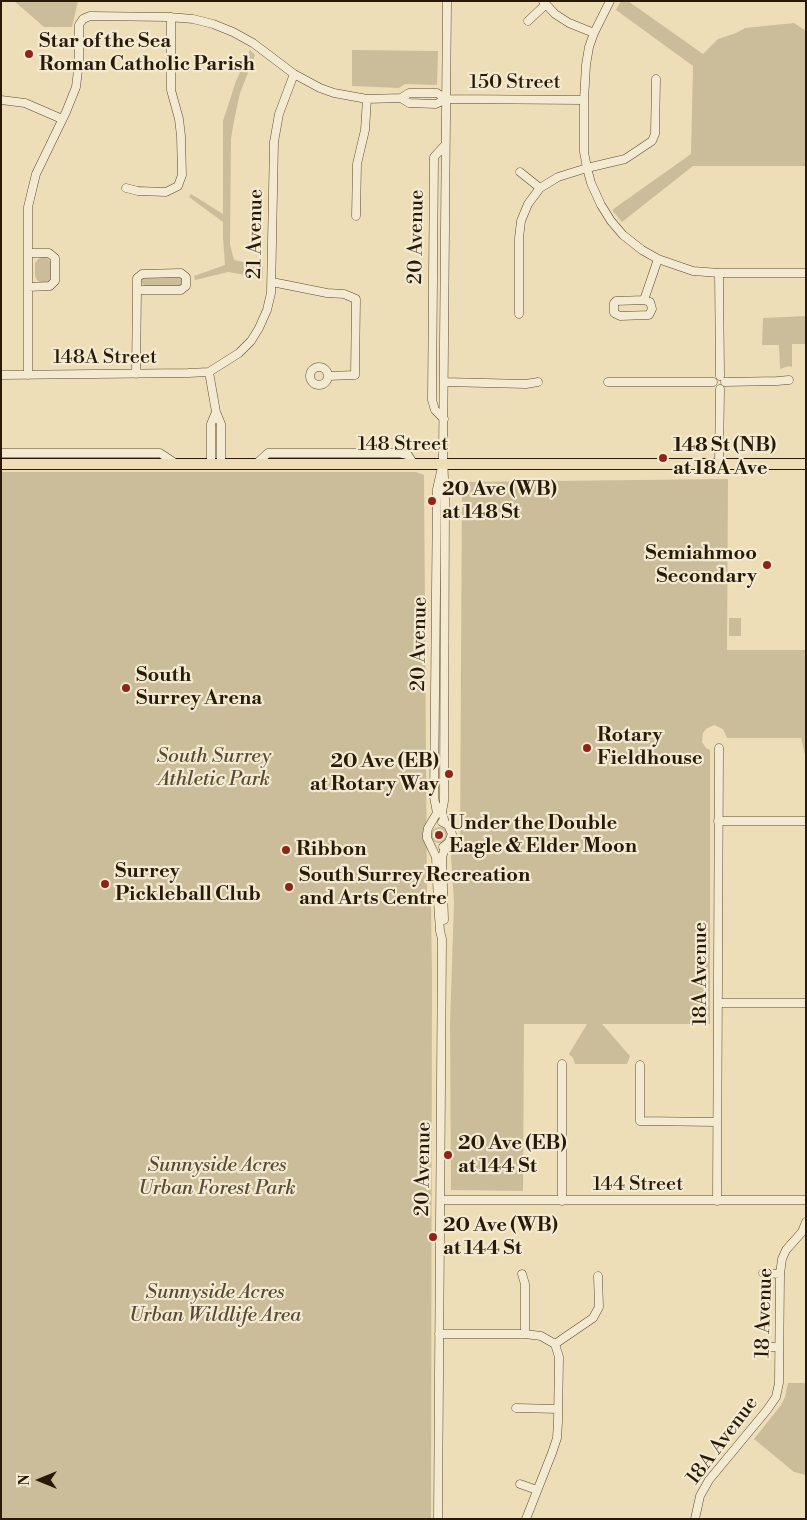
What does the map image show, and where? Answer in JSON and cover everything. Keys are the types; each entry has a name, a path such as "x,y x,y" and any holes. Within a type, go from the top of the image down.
{"main road":[{"name":"148 Street","path":"1,464 806,464"}],"street":[{"name":"20 Avenue","path":"445,823 442,812 444,792 445,500 443,463 447,1"},
{"path":"610,1 589,47 584,100 584,152 591,183 611,221 632,243 658,260 693,271 720,273 806,273"},
{"path":"528,21 544,3 555,14 569,23 594,33"},
{"name":"150 Street","path":"62,119 76,87 79,62 79,25 83,19 90,16 171,17 193,19 213,24 253,43 294,74 320,88 334,93 368,99 401,98 408,103 436,104 446,99 584,100"},
{"path":"126,188 138,191 166,192 178,186 182,175 179,119 171,90 171,17"},
{"name":"21 Avenue","path":"210,372 239,353 251,341 267,310 272,282 274,142 278,114 294,74"},
{"path":"519,314 519,238 521,221 528,204 540,188 558,177 625,159 652,141 655,134 656,79"},
{"path":"356,216 356,164 365,130 368,99"},
{"path":"1,100 26,103 62,119 36,174 28,206 28,375"},
{"name":"20 Avenue","path":"444,419 435,410 432,400 434,157 445,145"},
{"path":"520,172 540,188"},
{"path":"28,286 50,286 55,281 55,258 49,253 29,253"},
{"path":"644,300 658,260"},
{"path":"719,464 720,389 724,386 720,273"},
{"path":"136,374 137,290 138,278 142,274 181,274 186,277 186,286 181,290 137,290"},
{"path":"272,282 327,293 344,294 356,299 355,375 328,376"},
{"path":"616,300 644,300 650,302 651,305 652,309 649,316 620,316 614,313 614,303 616,300"},
{"path":"210,372 216,412 211,424 216,463"},
{"name":"148A Street","path":"1,375 210,372"},
{"path":"713,382 716,377 723,379 789,380"},
{"path":"444,382 526,384 538,382"},
{"path":"608,382 713,382"},
{"path":"713,382 715,387 720,389"},
{"path":"1,453 160,453 175,463"},
{"name":"20 Avenue","path":"431,825 437,812 434,797 437,489 443,463"},
{"name":"18A Avenue","path":"717,1201 719,748"},
{"path":"718,821 806,821"},
{"path":"434,822 445,823 451,830 451,839 446,845 438,848 430,844 427,834 434,822"},
{"name":"20 Avenue","path":"430,844 436,857 442,939"},
{"name":"20 Avenue","path":"438,1519 442,939 444,931 442,857 446,845"},
{"path":"718,1003 806,1003"},
{"path":"562,1064 562,1201"},
{"path":"640,1065 640,1121 717,1122"},
{"name":"144 Street","path":"441,1200 806,1200"},
{"name":"18 Avenue","path":"779,1383 780,1274 782,1259 786,1250 802,1232 806,1222"},
{"path":"522,1274 525,1284 525,1334"},
{"path":"763,1274 780,1274"},
{"path":"555,1344 593,1318 599,1307 598,1276"},
{"path":"439,1334 525,1334 541,1336 555,1344 559,1357 557,1438 526,1519"},
{"path":"764,1347 779,1347"},
{"name":"18A Avenue","path":"695,1519 696,1508 704,1488 773,1402 779,1383"},
{"path":"516,1408 558,1409"},
{"path":"520,1484 537,1490"}],"green space":[{"path":"14,1 78,1 72,27 44,27"},
{"path":"621,1 628,1 703,54 718,39 745,28 794,23 806,31 806,166 693,166 622,222 612,210 691,154 693,66 616,10"},
{"path":"250,50 255,55 240,93 231,139 230,244 234,260 263,266 263,278 228,272 195,280 194,276 225,265 223,222 189,197 191,194 223,214 223,121 236,81"},
{"path":"352,50 438,51 437,85 405,84 399,88 352,86"},
{"path":"42,257 46,257 51,262 51,277 49,281 40,283 35,276 35,263"},
{"path":"144,277 179,277 183,282 180,286 144,286 141,282"},
{"path":"806,316 806,344 792,344 792,367 780,369 779,345 762,345 763,318"},
{"path":"1,472 416,472 424,475 427,895 431,907 432,976 431,1519 1,1519"},
{"path":"728,479 727,650 806,650 806,759 801,738 727,738 723,729 714,725 703,733 702,742 710,750 710,1024 602,1024 630,1056 627,1064 575,1064 569,1054 587,1024 524,1024 523,1191 451,1190 450,1024 454,902 451,857 453,849 460,847 462,482"},
{"path":"729,618 741,618 741,636 729,636"},
{"path":"439,827 447,835 439,843 431,835"},
{"path":"788,1383 806,1383 806,1475 794,1472 754,1439 781,1405"}],"place":[{"name":"Star of the Sea Roman Catholic Parish","path":"29,54"},
{"name":"148 St (NB) at 18A Ave","path":"663,458"},
{"name":"20 Ave (WB) at 148 St","path":"432,501"},
{"name":"Semiahmoo Secondary","path":"767,565"},
{"name":"South Surrey Arena","path":"126,688"},
{"name":"Rotary Fieldhouse","path":"587,748"},
{"name":"20 Ave (EB) at Rotary Way","path":"449,774"},
{"name":"Under the Double Eagle & Elder Moon","path":"439,835"},
{"name":"Ribbon","path":"286,850"},
{"name":"Surrey Pickleball Club","path":"105,884"},
{"name":"South Surrey Recreation and Arts Centre","path":"289,887"},
{"name":"20 Ave (EB) at 144 St","path":"448,1155"},
{"name":"20 Ave (WB) at 144 St","path":"433,1237"}],"park label":[{"name":"South Surrey Athletic Park","path":"214,768"},
{"name":"Sunnyside Acres Urban Forest Park","path":"217,1178"},
{"name":"Sunnyside Acres Urban Wildlife Area","path":"215,1304"}]}
